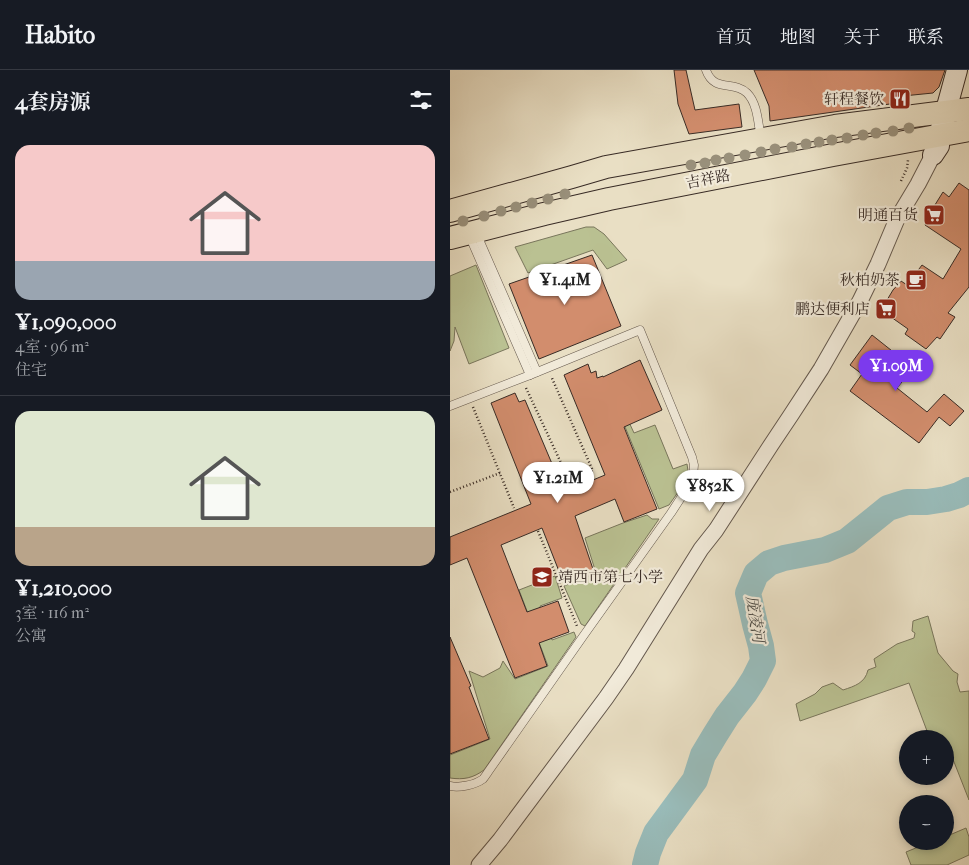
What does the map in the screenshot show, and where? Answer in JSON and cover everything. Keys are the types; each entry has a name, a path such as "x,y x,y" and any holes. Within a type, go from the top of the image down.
{"main road":[{"path":"956,110 957,70"},
{"path":"946,140 956,110 962,70"},
{"name":"吉祥路","path":"450,211 606,167 835,126 956,110"},
{"name":"吉祥路","path":"465,234 609,199 682,184 833,155 946,140"},
{"path":"536,187 544,214"}],"street":[{"path":"479,865 500,840 606,698 701,549 716,530 770,445 792,416 860,301 897,219 946,140"}],"lane":[{"path":"706,70 708,77 718,84 739,88 747,93 758,118 761,139"},
{"path":"465,234 534,374"},
{"path":"450,406 640,330 694,465 693,476 688,487 671,513 488,772 475,783 464,786 450,786"}],"path":[{"path":"521,378 569,480 593,471 551,376 549,367"},
{"path":"469,398 514,508"},
{"path":"450,492 500,473"},
{"path":"538,531 579,631 584,635"}],"green space":[{"path":"586,227 594,227 604,234 627,260 607,269 593,250 528,273 515,247"},
{"path":"476,265 509,348 469,364 455,327 454,341 450,351 450,276"},
{"path":"628,420 634,433 655,425 673,469 687,464 688,471 681,488 669,505 659,509 623,422"},
{"path":"647,515 652,519 659,519 585,626 581,624 564,586 596,573 585,538"},
{"path":"555,576 562,598 540,606 552,640 574,632 576,637 484,770 468,778 450,778 450,755 490,739 469,671 483,677 500,668 503,661 515,679 548,666 519,590"},
{"path":"928,616 938,653 953,671 958,674 957,682 960,692 969,691 969,800 954,762 954,730 927,730 909,683 800,721 796,704 815,694 822,687 833,683 843,690 859,683 865,678 868,670 876,667 874,659 897,644 914,638 915,633 912,631 913,621"},
{"path":"966,828 969,837 969,855 947,865 911,865 906,852 911,850 954,850 954,833"}],"building":[{"path":"674,70 686,70 695,110 739,104 742,127 689,134 678,104"},
{"path":"754,70 945,70 939,87 933,93 903,96 904,102 770,121 769,106"},
{"path":"959,183 969,190 969,287 948,313 955,317 940,339 937,337 926,349 905,334 908,329 881,310 901,281 907,285 922,265 943,279 961,249 925,225 930,217 928,216 943,192 949,197"},
{"path":"592,255 621,326 539,359 509,284"},
{"path":"872,335 911,366 904,375 906,377 897,388 927,412 944,394 964,411 950,426 939,417 919,443 850,391 862,374 850,365"},
{"path":"640,360 662,410 624,427 657,509 624,522 615,499 575,516 594,572 564,584 542,528 501,545 527,612 558,601 569,632 539,643 547,666 515,678 467,558 450,565 450,537 531,504 491,403 515,393 519,402 525,400 564,492 605,475 564,375 588,364 591,373 596,371 597,378 603,377"},
{"path":"450,637 471,686 469,687 489,739 450,754"}],"waterway":[{"name":"庞凌河","path":"645,865 656,833 695,780 703,755 727,716 754,679 763,661 748,593 756,574 769,563 825,550 847,541 888,508 907,502 927,502 946,499 969,490"}],"place":[{"name":"轩程餐饮","path":"900,99"},
{"name":"明通百货","path":"934,215"},
{"name":"秋柏奶茶","path":"916,280"},
{"name":"鹏达便利店","path":"886,309"},
{"name":"靖西市第七小学","path":"542,577"}]}
